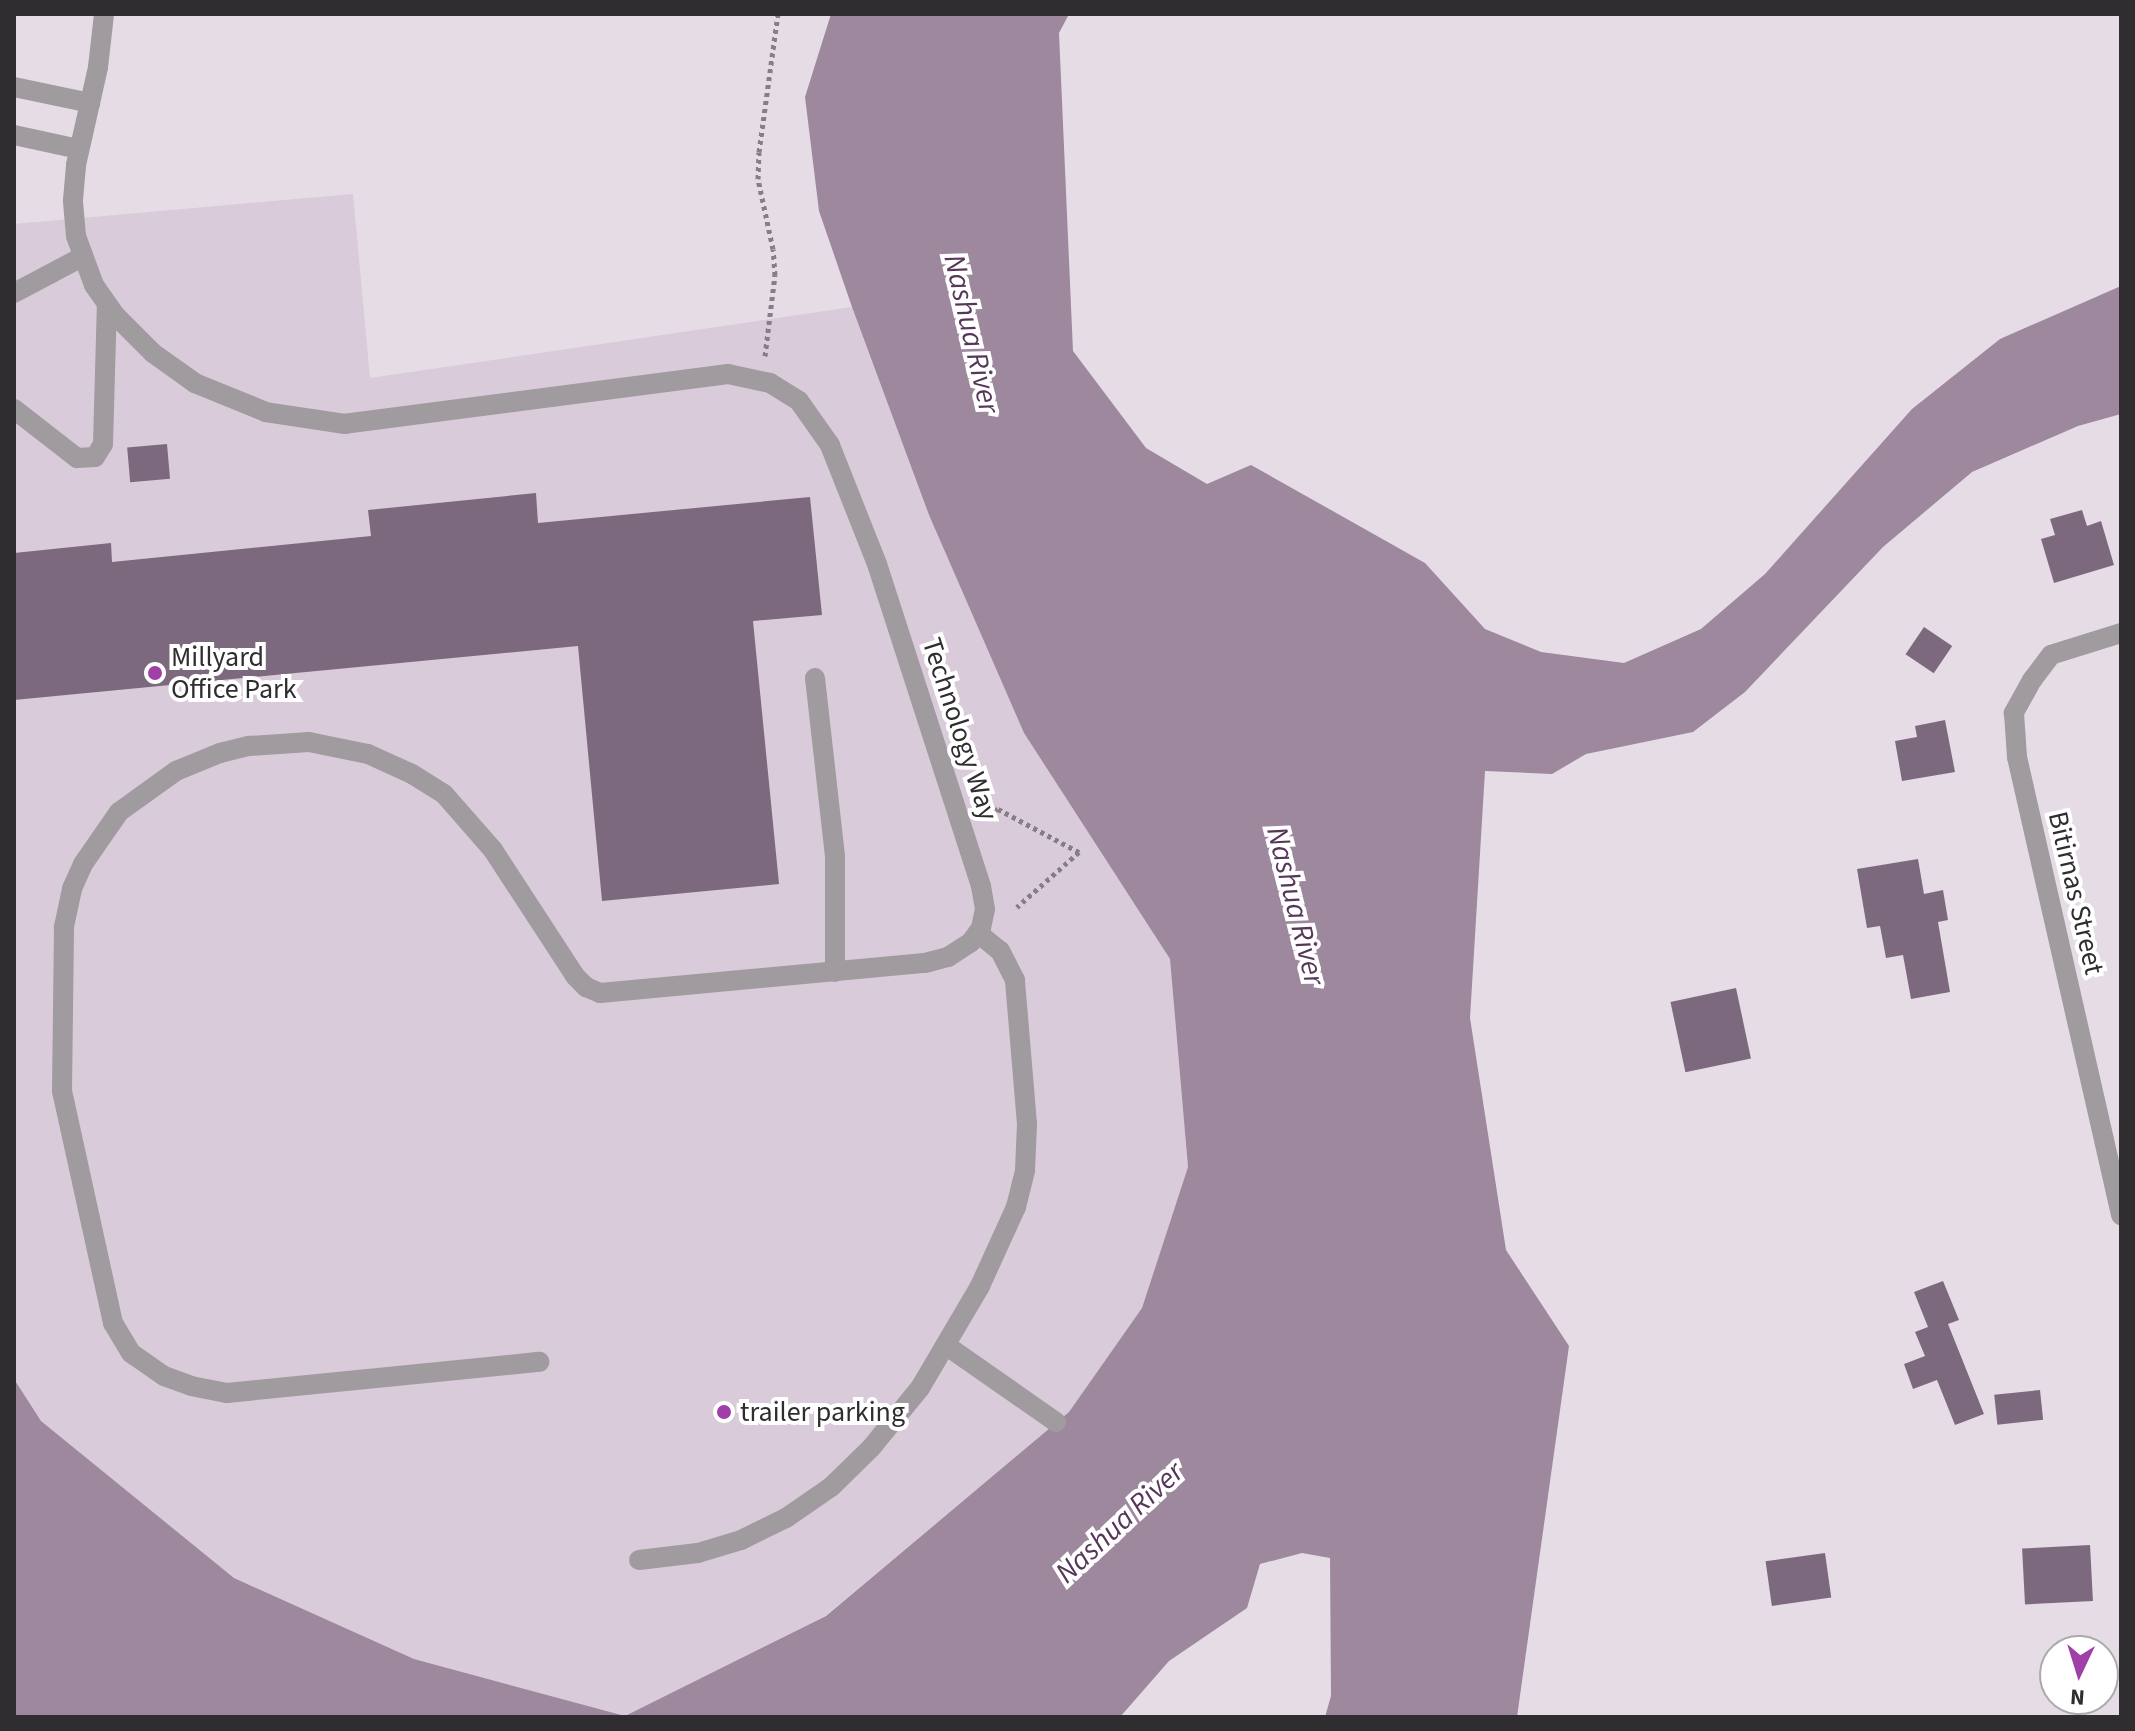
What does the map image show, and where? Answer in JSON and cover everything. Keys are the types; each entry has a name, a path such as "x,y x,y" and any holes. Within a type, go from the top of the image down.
{"street":[{"name":"Technology Way","path":"104,14 90,103 79,149 73,220 82,257 107,304 153,353 195,383 251,408 313,422 379,423 706,375 737,374 783,389 808,411 836,458 877,564 983,895 985,915 978,933"},
{"path":"14,87 90,103"},
{"path":"14,135 79,149"},
{"path":"14,293 82,257"},
{"path":"14,409 77,458 95,457 103,444 107,304"},
{"name":"Bitirnas Street","path":"2121,633 2051,655 2032,680 2014,713 2017,757 2121,1215"},
{"path":"815,678 835,857 835,972"},
{"path":"539,1362 227,1393 164,1376 131,1353 113,1323 62,1091 64,928 72,889 83,864 119,812 189,764 249,746 284,742 332,744 391,763 434,787 454,802 508,870 575,976 593,990 616,993 835,972 941,958 967,946 978,933 1000,951 1018,992 1027,1155 1021,1186 1002,1241 947,1346 920,1388 871,1448 809,1504 764,1530 719,1548 639,1560"},
{"path":"947,1346 1056,1422"}],"path":[{"path":"762,380 775,275 773,249 758,179 759,152 778,14"},
{"path":"960,820 998,809 1079,852 1017,907"}],"shaded area":[{"path":"353,194 370,378 852,307 929,515 1024,733 1170,959 1188,1167 1142,1308 1069,1412 825,1616 625,1716 414,1659 234,1578 41,1421 14,1379 14,224"}],"water":[{"name":"Nashua River","path":"831,14 1069,14 1059,33 1073,351 1146,448 1207,484 1251,465 1425,563 1485,629 1541,652 1624,663 1701,629 1765,574 1912,409 2000,339 2121,286 2121,414 2078,426 1972,472 1883,547 1745,692 1693,732 1586,754 1552,774 1485,771 1470,1018 1506,1250 1569,1346 1517,1717 1325,1717 1331,1696 1330,1558 1302,1553 1260,1564 1247,1608 1169,1661 1120,1717 14,1717 14,1379 41,1421 234,1578 414,1659 625,1716 826,1616 1069,1412 1142,1308 1188,1167 1170,959 1024,733 929,515 852,307 819,211 805,97"}],"building":[{"path":"167,444 170,479 130,482 127,447"},
{"name":"Millyard Office Park","path":"536,493 538,523 810,497 822,615 753,621 779,884 602,901 578,646 14,700 14,553 111,543 112,562 371,536 368,510"},
{"path":"2082,510 2087,526 2101,521 2114,565 2054,583 2041,539 2055,535 2050,519"},
{"path":"1924,627 1952,646 1934,673 1906,654"},
{"path":"1945,720 1955,772 1902,781 1895,741 1917,737 1915,726"},
{"path":"1918,859 1924,894 1943,890 1948,920 1938,922 1950,992 1911,999 1903,955 1886,958 1880,926 1867,928 1857,869"},
{"path":"1736,988 1751,1058 1685,1072 1670,1002"},
{"path":"1943,1281 1959,1320 1948,1324 1984,1414 1955,1425 1937,1380 1913,1389 1904,1364 1925,1356 1915,1332 1928,1327 1914,1292"},
{"path":"2040,1390 2043,1420 1997,1425 1994,1395"},
{"path":"2090,1545 2093,1601 2025,1604 2022,1549"},
{"path":"1825,1553 1831,1598 1772,1606 1766,1561"}],"place":[{"name":"Millyard Office Park","path":"155,673"},
{"name":"trailer parking","path":"724,1412"}]}
